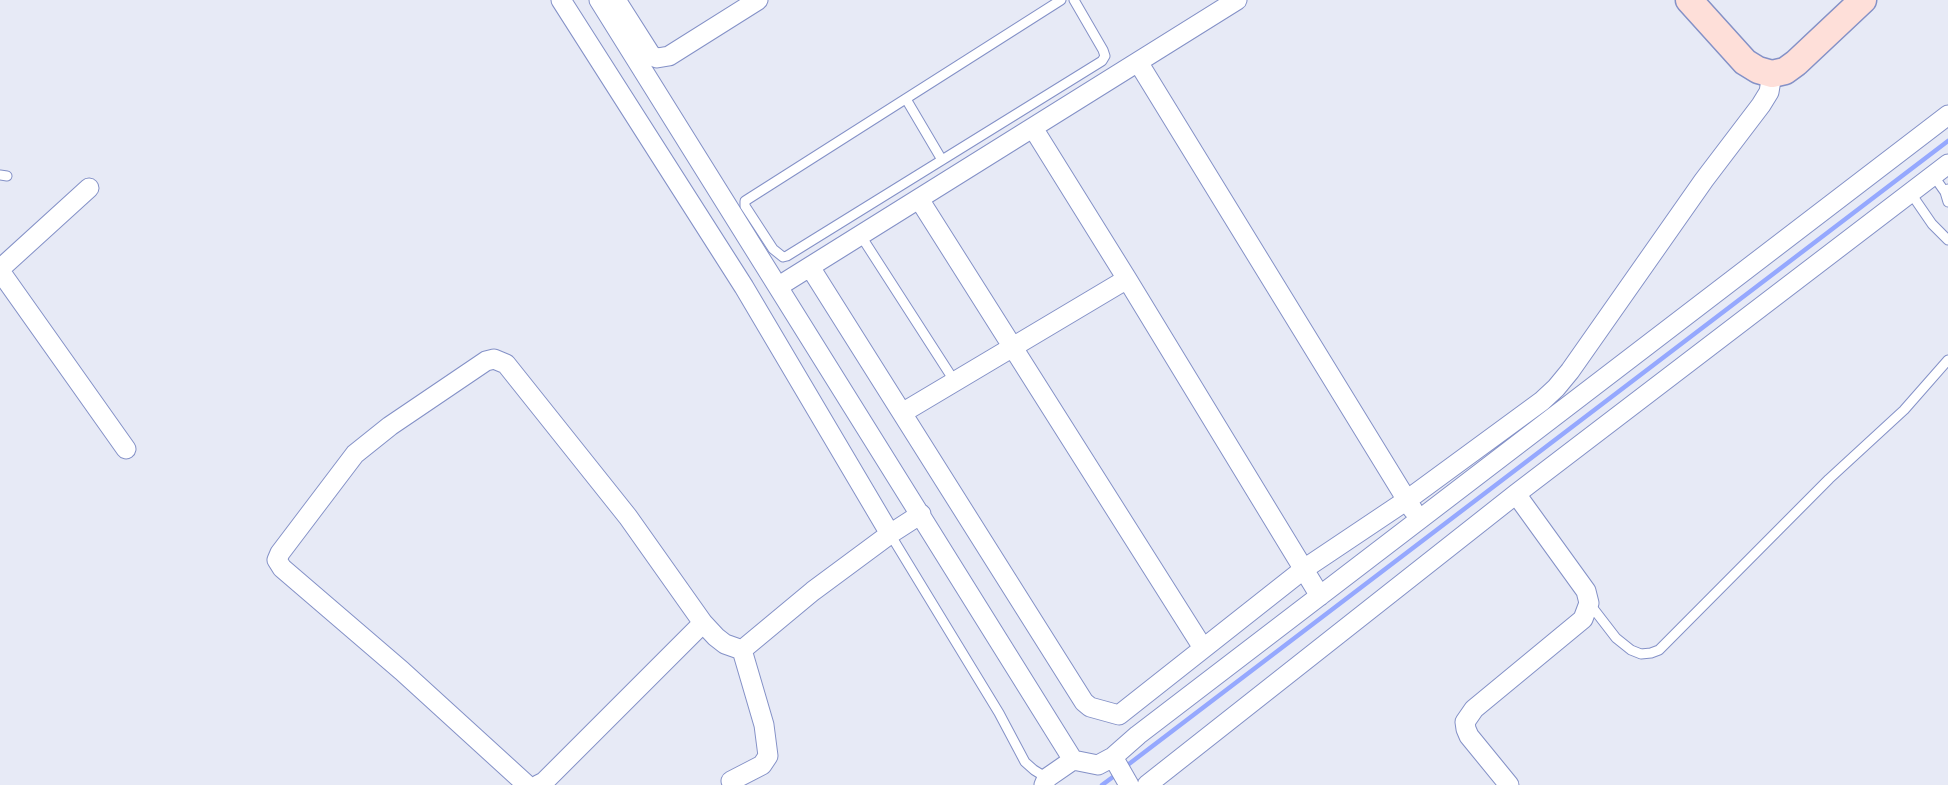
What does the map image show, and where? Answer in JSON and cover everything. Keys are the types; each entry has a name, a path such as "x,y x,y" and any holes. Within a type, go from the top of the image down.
{"street":[{"path":"561,0 744,287 890,534"},
{"path":"599,0 631,38 780,286 1073,760"},
{"path":"616,0 631,38 657,58 669,56 758,0"},
{"path":"780,286 1237,0"},
{"path":"1689,0 1745,62 1758,70 1772,74 1785,71 1796,63 1863,0"},
{"path":"1138,62 1419,520"},
{"path":"810,268 1079,694 1090,707 1119,715 1304,569 1407,500 1542,401 1556,388 1570,371 1704,180 1762,106 1769,92 1772,74"},
{"path":"1045,782 1073,760 1098,764 1116,761 1138,735 1948,115"},
{"path":"1032,128 1127,279 1320,596"},
{"path":"1147,785 1516,494 1941,169"},
{"path":"89,188 0,270 126,449"},
{"path":"919,199 1203,648"},
{"path":"902,414 1127,279"},
{"path":"527,785 402,671 282,568 277,560 280,553 337,476 366,444 486,361 494,359 506,364 628,517 703,623 725,644 742,650"},
{"path":"1509,785 1469,736 1466,722 1474,709 1583,618 1589,602 1586,591 1516,494"},
{"path":"742,650 813,591 890,534 921,514"},
{"path":"538,785 544,782 703,623"},
{"path":"731,781 762,765 768,756 764,725 742,650"},
{"path":"1116,761 1129,784"}],"lane":[{"path":"1061,0 745,200 745,206 773,249 782,257 787,256 1102,61 1104,50 1074,0"},
{"path":"906,99 942,160"},
{"path":"1941,169 1948,202"},
{"path":"1910,192 1932,224 1948,240"},
{"path":"860,236 955,382"},
{"path":"1589,602 1616,638 1631,650 1641,654 1651,654 1659,650 1829,478 1904,410 1948,360"},
{"path":"890,534 999,713 1026,762 1045,782"}],"waterway":[{"path":"1125,767 1948,141"},
{"path":"1102,785 1117,774"}]}
